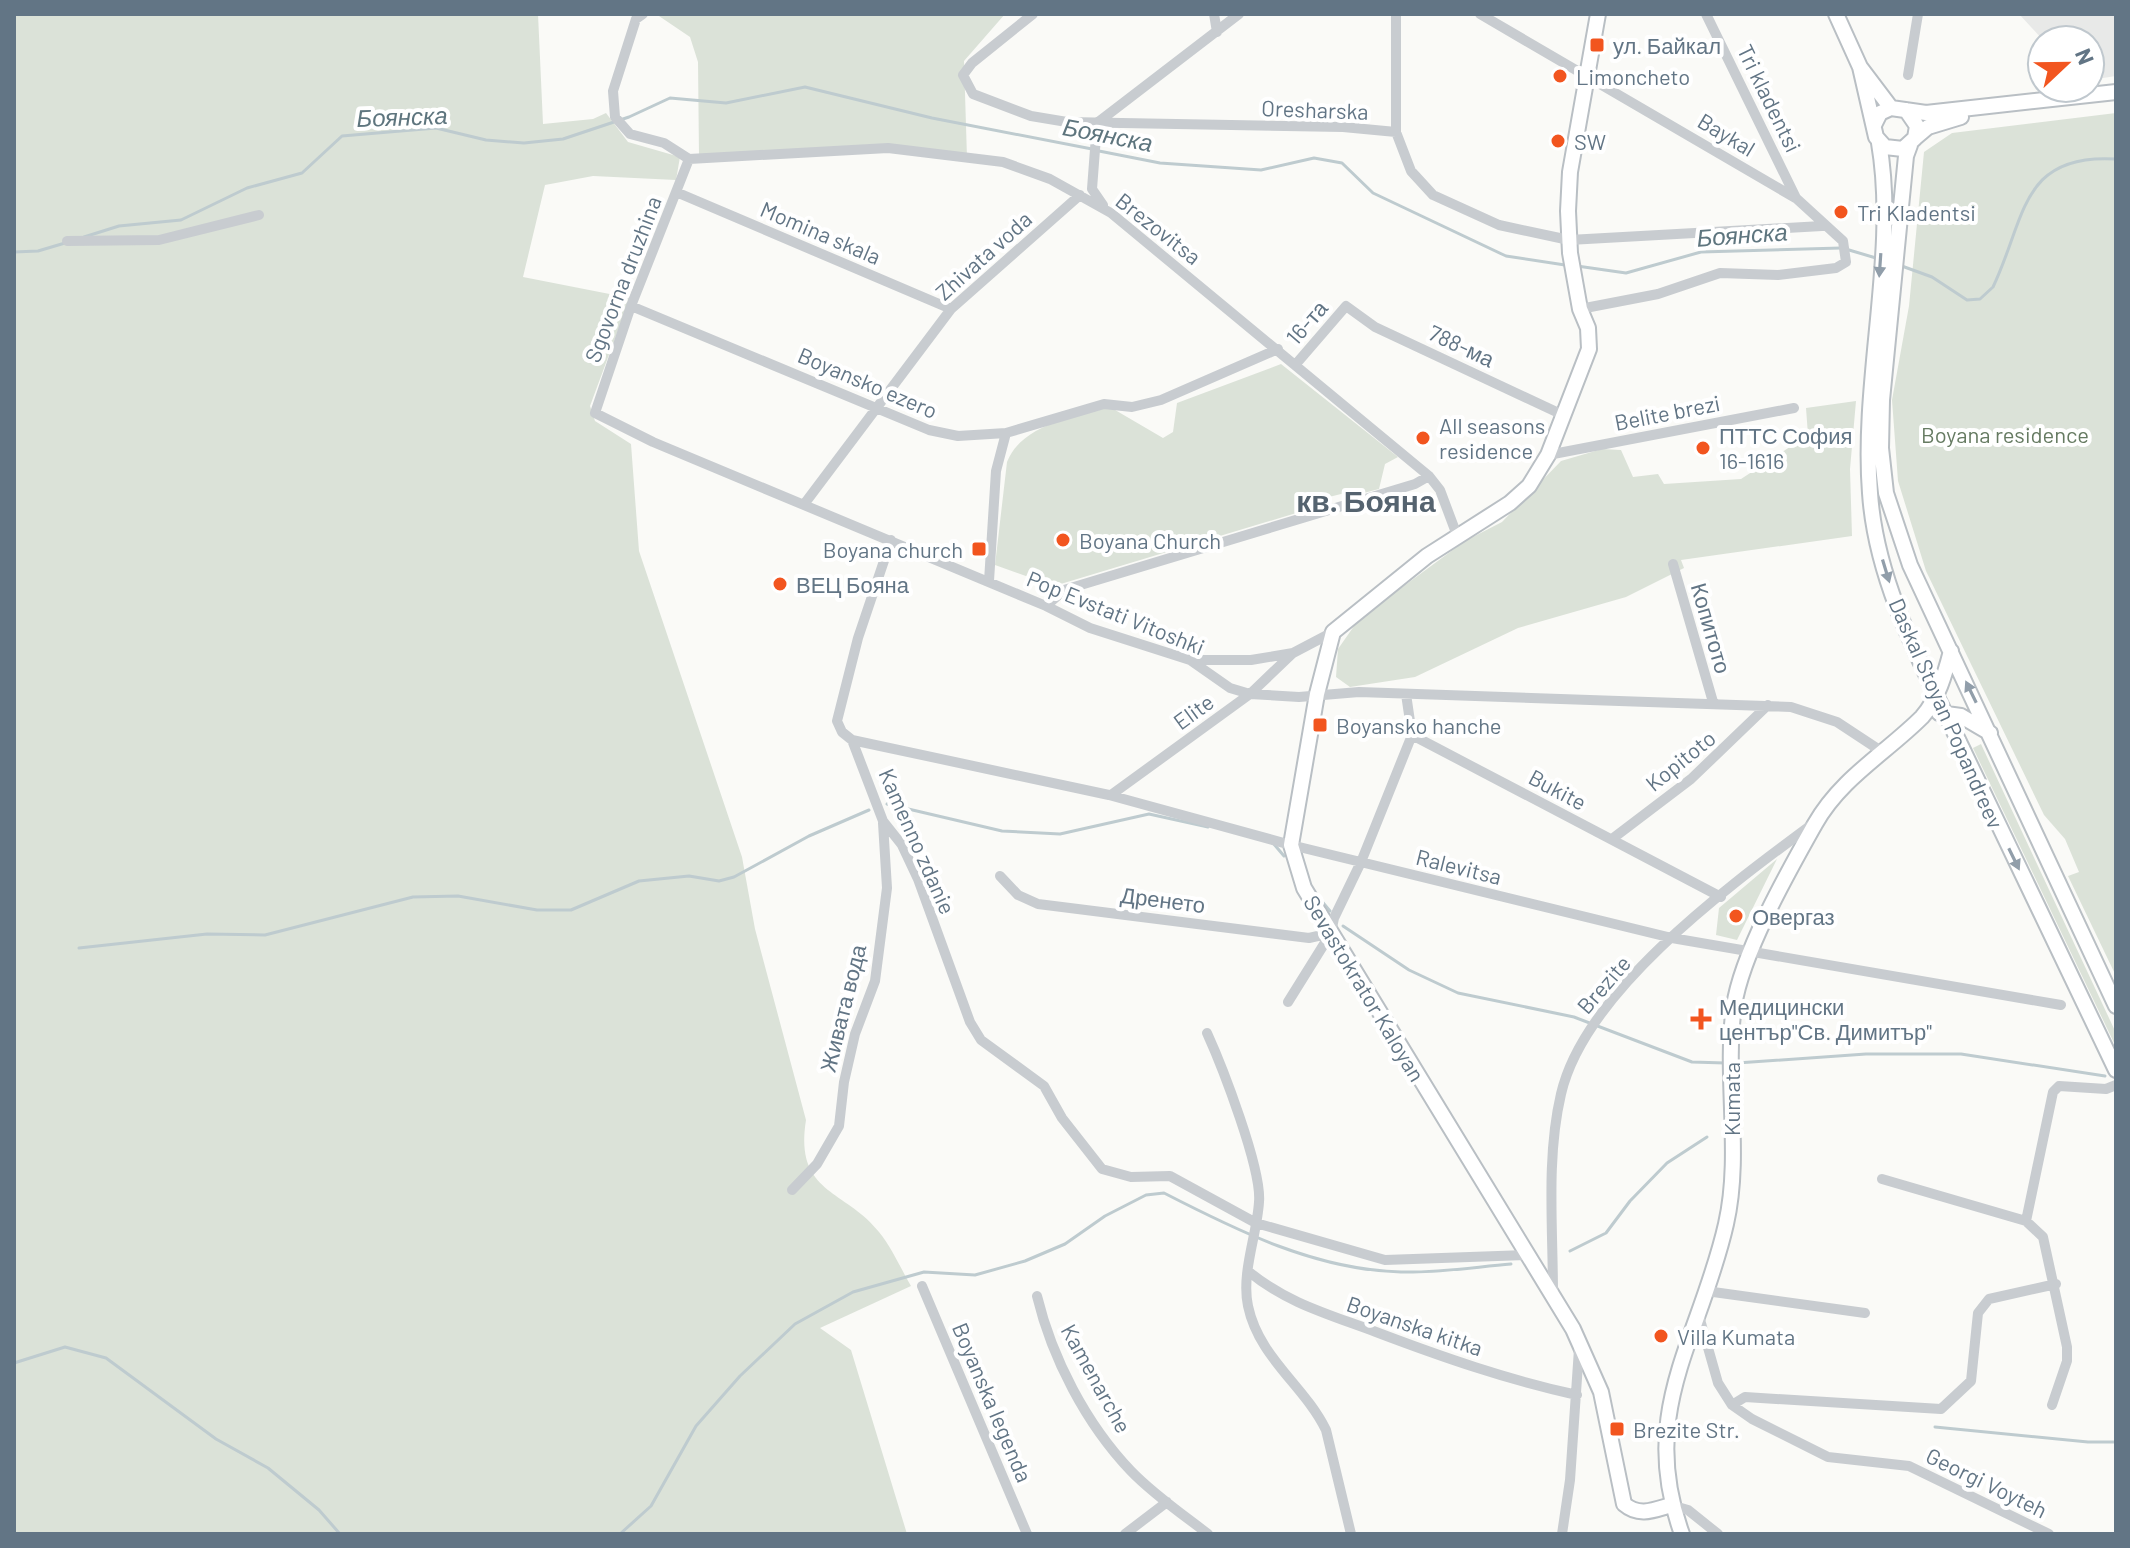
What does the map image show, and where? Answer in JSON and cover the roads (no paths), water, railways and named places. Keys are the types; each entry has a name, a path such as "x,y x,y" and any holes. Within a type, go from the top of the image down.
{"main road":[{"path":"1333,632 1427,556 1520,495 1536,477 1548,455 1589,349 1588,328 1580,309 1570,247 1570,172 1598,14"},
{"path":"1836,14 1860,67 1879,143 1892,150 1912,142 1928,127 1985,109"},
{"path":"1860,67 1917,126 1912,142"},
{"path":"1874,125 1880,113 1898,109 1926,113 1985,109 2116,92"},
{"name":"Daskal Stoyan Popandreev","path":"1912,142 1882,400 1881,466 1886,493 1910,565 2116,1006"},
{"name":"Daskal Stoyan Popandreev","path":"1879,143 1883,228 1868,438 1870,495 1879,551 1896,603 1935,696 2116,1070"},
{"name":"Sevastokrator Kaloyan","path":"1333,632 1317,694 1291,845 1304,888 1578,1339 1601,1392 1624,1504 1631,1510 1650,1512 1671,1505"},
{"name":"Kumata","path":"1682,1534 1671,1505 1667,1478 1667,1419 1673,1380 1706,1291 1727,1222 1734,1004 1752,950 1817,821 1849,780 1923,715 1935,696 1951,651"},
{"path":"1923,715 1944,713 1961,716 1990,733"}],"street":[{"path":"643,14 636,19 611,105 622,128 630,134 664,143 689,159"},
{"name":"Oresharska","path":"1033,14 972,63 963,75 973,94 1031,116 1097,123 1343,127 1396,132 1411,171 1433,195 1499,225 1570,247 1822,226"},
{"path":"1214,14 1217,32"},
{"path":"1111,213 1092,189 1097,123 1239,14"},
{"path":"1396,14 1396,132"},
{"name":"Baykal","path":"1480,14 1797,199 1822,226 1843,241 1846,262 1836,268 1778,275 1720,273 1658,294 1580,309"},
{"name":"Tri kladentsi","path":"1706,14 1797,199"},
{"path":"1908,75 1918,14"},
{"name":"Brezovitsa","path":"689,159 699,156 888,148 1003,162 1050,179 1111,213 1429,476 1440,490 1458,538"},
{"name":"Sgovorna druzhina","path":"595,413 631,306 689,159"},
{"name":"Momina skala","path":"676,192 951,309"},
{"name":"Zhivata voda","path":"805,503 951,309 1080,195"},
{"path":"67,241 159,240 259,215"},
{"name":"Boyansko ezero","path":"631,306 944,434 1006,433 1104,404 1132,407 1161,400 1278,349"},
{"name":"16-та","path":"1296,364 1346,306"},
{"name":"788-ма","path":"1346,306 1375,327 1563,415"},
{"name":"Belite brezi","path":"1548,455 1794,408"},
{"name":"Pop Evstati Vitoshki","path":"595,413 653,442 989,581 1090,628 1190,660 1230,688 1250,694 1299,697 1317,694 1406,694 1791,707 1837,722 1881,751"},
{"path":"989,581 996,471 1006,433"},
{"path":"1046,606 1064,590 1415,484 1429,476"},
{"name":"Kamenno zdanie","path":"891,540 836,717 842,732 852,740 883,821 902,845 918,879 970,1022 981,1040 1044,1086 1062,1118 1102,1169 1131,1177 1170,1176 1256,1223"},
{"name":"Копитото","path":"1673,564 1713,702"},
{"path":"1190,660 1251,660 1293,653 1333,632"},
{"name":"Elite","path":"1111,795 1250,694 1293,653"},
{"path":"1288,1002 1331,933 1334,918 1361,862 1412,735 1406,694"},
{"name":"Kopitoto","path":"1612,839 1691,779 1768,705"},
{"name":"Bukite","path":"1412,735 1721,897"},
{"name":"Ralevitsa","path":"852,740 1111,795 1291,845 1672,938 2061,1005"},
{"name":"Живата вода","path":"792,1190 817,1164 839,1126 844,1082 855,1034 875,981 887,888 883,821"},
{"name":"Brezite","path":"1553,1294 1553,1139 1561,1091 1588,1031 1672,938 1817,821"},
{"name":"Дренето","path":"1000,876 1018,895 1038,904 1309,938 1331,933"},
{"path":"1207,1033 1226,1073 1230,1098 1257,1172 1259,1201 1248,1271 1247,1302 1264,1346 1318,1415 1326,1430 1351,1534"},
{"path":"2026,1221 2053,1092 2059,1086 2106,1089 2116,1085"},
{"path":"1882,1179 2026,1221 2043,1237 2067,1361 2052,1405"},
{"path":"1256,1223 1385,1260 1527,1255"},
{"name":"Boyanska kitka","path":"1248,1271 1278,1292 1328,1316 1509,1377 1577,1395"},
{"path":"1698,1314 1711,1365 1732,1405 1745,1397 1941,1409 1971,1381 1978,1313 1989,1299 2053,1284"},
{"name":"Boyanska legenda","path":"922,1286 1027,1534"},
{"path":"1706,1291 1865,1313"},
{"name":"Kamenarche","path":"1037,1296 1045,1330 1088,1413 1131,1471 1208,1534"},
{"path":"1562,1534 1577,1395 1578,1339"},
{"name":"Georgi Voyteh","path":"1732,1405 1752,1419 1828,1457 1909,1466 2049,1534"},
{"path":"1125,1534 1167,1502"},
{"path":"1671,1505 1688,1510 1718,1534"}],"waterway":[{"name":"Боянска","path":"84,237 119,226 181,220 247,188 302,173 342,136 436,128 486,140 524,143 563,139 629,117 670,98 726,103 805,87 932,118 1092,149"},
{"name":"Боянска","path":"1099,151 1160,163 1261,170 1314,158 1342,163 1373,193 1506,256 1565,265"},
{"name":"Боянска","path":"1899,265 1932,277 1967,300 1980,299 1993,287 2021,215 2044,179 2061,167 2085,160 2116,159"},
{"name":"Боянска","path":"14,252 38,251 65,243"},
{"name":"Боянска","path":"1577,266 1626,273 1701,252 1841,248"},
{"name":"Боянска","path":"1849,250 1876,258"},
{"path":"887,804 1002,831 1060,834 1149,814 1208,827"},
{"path":"79,948 207,934 265,935 413,897 458,896 537,910 571,910 639,881 689,876 719,881 734,877 809,836 869,810"},
{"path":"1273,843 1284,856"},
{"path":"1314,892 1330,911"},
{"path":"1343,926 1409,970 1458,993 1574,1017 1692,1062 1725,1063"},
{"path":"1737,1063 1866,1054 1961,1054 2105,1076"},
{"path":"1570,1251 1606,1233 1630,1201 1667,1163 1707,1137"},
{"path":"620,1534 651,1506 696,1426 740,1376 795,1324 853,1292 924,1272 975,1275 1025,1261 1065,1244 1105,1216 1146,1195 1164,1193 1278,1246 1369,1270 1442,1271 1511,1264"},
{"path":"14,1363 65,1347 106,1358 216,1439 268,1468 319,1510 340,1534"},
{"path":"1935,1427 2116,1442"}],"place":[{"name":"ул. Байкал","path":"1597,45"},
{"name":"Limoncheto","path":"1560,76"},
{"name":"SW","path":"1558,141"},
{"name":"Tri Kladentsi","path":"1841,212"},
{"name":"All seasons residence","path":"1423,438"},
{"name":"ПТТС София 16-1616","path":"1703,448"},
{"name":"Boyana Church","path":"1063,540"},
{"name":"Boyana church","path":"979,549"},
{"name":"ВЕЦ Бояна","path":"780,584"},
{"name":"Boyansko hanche","path":"1320,725"},
{"name":"Овергаз","path":"1736,916"},
{"name":"Медицински център\"Св. Димитър\"","path":"1701,1019"},
{"name":"Villa Kumata","path":"1661,1336"},
{"name":"Brezite Str.","path":"1617,1429"}],"district":[{"name":"кв. Бояна","path":"1366,500"}],"park label":[{"name":"Boyana residence","path":"2005,434"}]}
